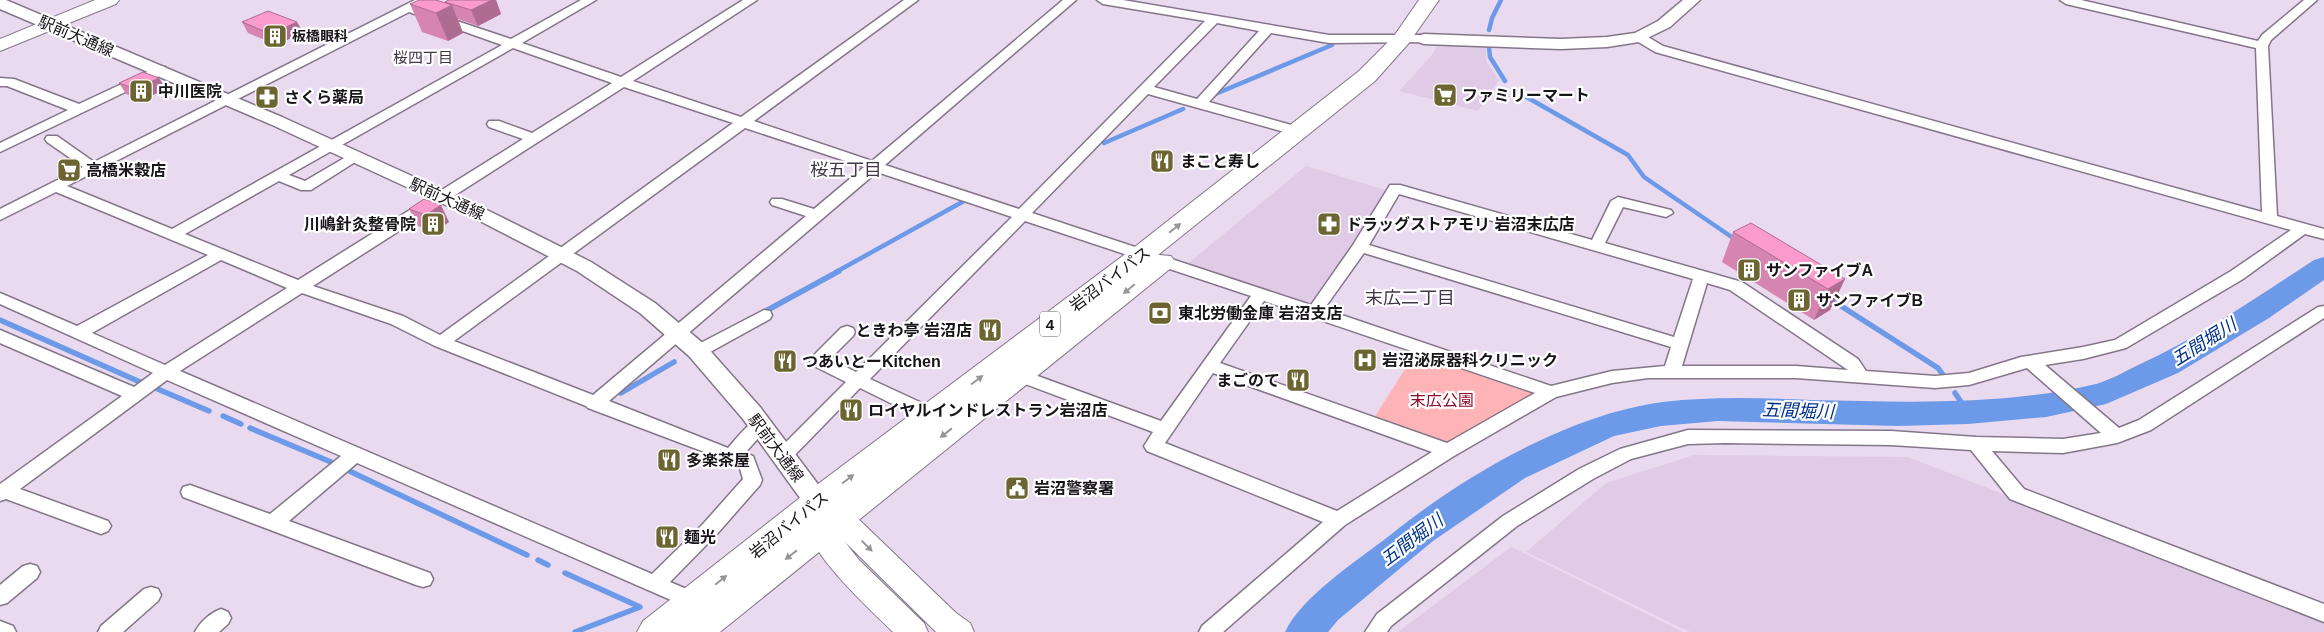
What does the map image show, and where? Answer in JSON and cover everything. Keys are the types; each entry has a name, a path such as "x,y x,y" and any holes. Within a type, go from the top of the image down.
{"highway":[{"name":"岩沼バイパス","path":"694,632 826,517 931,415 1152,259 1354,107 1404,62 1429,0"},
{"name":"岩沼バイパス","path":"655,632 694,601 826,517 1018,375 1297,131 1413,40 1449,0"}],"main road":[{"path":"0,46 110,0"},
{"path":"826,517 849,568 913,632"},
{"path":"826,517 945,622 959,632"}],"street":[{"path":"0,215 424,0"},
{"path":"174,234 590,0"},
{"path":"5,486 166,372 751,0"},
{"path":"594,404 1070,0"},
{"path":"1103,0 1329,39 1584,44 1639,37 1664,24 1692,0"},
{"path":"2066,0 2262,46"},
{"path":"2270,218 2262,98 2262,46 2266,38 2311,0"},
{"path":"441,342 909,1"},
{"name":"駅前大通線","path":"0,3 228,99 442,196 563,254 624,291 678,333 697,352 761,425 826,517"},
{"path":"408,8 1152,259 1315,311 1551,392"},
{"path":"783,456 1214,19"},
{"path":"1200,104 1268,28"},
{"path":"1639,37 1659,49 2313,231"},
{"path":"0,148 160,70"},
{"path":"0,82 9,82 79,110"},
{"path":"1146,89 1297,131"},
{"path":"494,124 533,138"},
{"path":"0,133 17,140"},
{"path":"52,139 94,168"},
{"path":"279,176 306,187 356,157"},
{"path":"56,187 300,287 397,320 441,342 594,404 747,461 753,480 710,529 654,584"},
{"path":"1315,311 1360,247 1395,188 1736,286 1852,363 1861,377"},
{"path":"1597,245 1618,201 1666,212"},
{"path":"777,202 816,215"},
{"path":"1209,632 1338,520 1448,451 1551,392 1620,376 1648,372 1796,372 1944,381 1969,379 1990,371 2035,365 2120,344 2313,231"},
{"path":"1360,247 1679,344"},
{"path":"78,333 221,254"},
{"path":"1672,372 1701,277"},
{"path":"1261,293 1153,446 1338,520"},
{"path":"0,298 694,601"},
{"path":"1375,632 1384,620 1510,521 1586,474 1626,454 1688,438 1725,436 1891,438 1976,444 2063,446 2145,425 2324,311"},
{"path":"697,352 764,315"},
{"path":"847,332 818,361 931,415"},
{"path":"0,336 134,394"},
{"path":"2035,365 2114,433"},
{"path":"1210,366 1448,451"},
{"path":"1018,375 1165,429"},
{"path":"731,456 761,425"},
{"path":"1976,444 2018,494 2324,613"},
{"path":"273,523 355,454"},
{"path":"5,486 101,526"},
{"path":"190,492 423,579"},
{"path":"0,597 30,572"},
{"path":"108,632 151,595"},
{"path":"205,632 220,618"},
{"path":"0,630 6,632"}],"shaded area":[{"path":"1438,44 1486,46 1486,61 1499,80 1478,111 1399,91 1432,55"},
{"path":"1306,166 1389,191 1319,300 1311,304 1186,265"},
{"path":"1694,455 1908,457 2324,619 2324,632 1690,632 1526,552 1606,483"},
{"path":"1512,547 1683,632 1398,632"}],"green space":[{"name":"末広公園","path":"1417,350 1541,391 1448,442 1374,418"}],"building":[{"path":"419,0 436,0 452,5 436,13 410,4"},
{"path":"448,0 492,0 471,10 445,2"},
{"path":"268,11 297,22 271,34 242,22"},
{"path":"143,72 159,78 135,89 119,83"},
{"path":"424,199 441,205 426,215 409,209"},
{"path":"1751,223 1845,279 1828,289 1733,232"}],"waterway":[{"path":"1489,30 1492,18 1501,0"},
{"path":"1213,95 1332,45"},
{"path":"1489,47 1490,57 1505,81"},
{"path":"1523,95 1628,155 1644,177 1736,240"},
{"path":"1104,143 1183,109"},
{"path":"836,272 964,201"},
{"name":"五間堀川","path":"1304,632 1325,609 1420,531 1513,469 1606,426 1661,414 1718,409 1898,414 1968,412 2046,405 2106,393 2167,365 2258,311 2324,266"},
{"path":"764,312 839,271"},
{"path":"1830,299 1938,368 1946,379"},
{"path":"0,320 140,382"},
{"path":"621,393 674,362"},
{"path":"153,387 209,411"},
{"path":"1955,393 1968,412"},
{"path":"223,416 241,424"},
{"path":"250,428 331,462"},
{"path":"345,469 527,555"},
{"path":"538,560 548,565"},
{"path":"565,573 640,607 575,632"}],"place":[{"name":"板橋眼科","path":"275,36"},
{"name":"中川医院","path":"141,91"},
{"name":"ファミリーマート","path":"1445,95"},
{"name":"さくら薬局","path":"267,97"},
{"name":"まこと寿し","path":"1162,161"},
{"name":"高橋米穀店","path":"69,170"},
{"name":"川嶋針灸整骨院","path":"433,224"},
{"name":"ドラッグストアモリ 岩沼末広店","path":"1329,224"},
{"name":"サンファイブA","path":"1749,270"},
{"name":"サンファイブB","path":"1799,300"},
{"name":"東北労働金庫 岩沼支店","path":"1160,313"},
{"name":"ときわ亭 岩沼店","path":"990,330"},
{"name":"岩沼泌尿器科クリニック","path":"1365,360"},
{"name":"つあいとーKitchen","path":"785,361"},
{"name":"まごのて","path":"1298,380"},
{"name":"ロイヤルインドレストラン岩沼店","path":"851,410"},
{"name":"多楽茶屋","path":"669,460"},
{"name":"岩沼警察署","path":"1017,488"},
{"name":"麺光","path":"667,537"}],"district":[{"name":"桜四丁目","path":"423,57"},
{"name":"桜五丁目","path":"846,170"},
{"name":"末広二丁目","path":"1410,298"}]}
